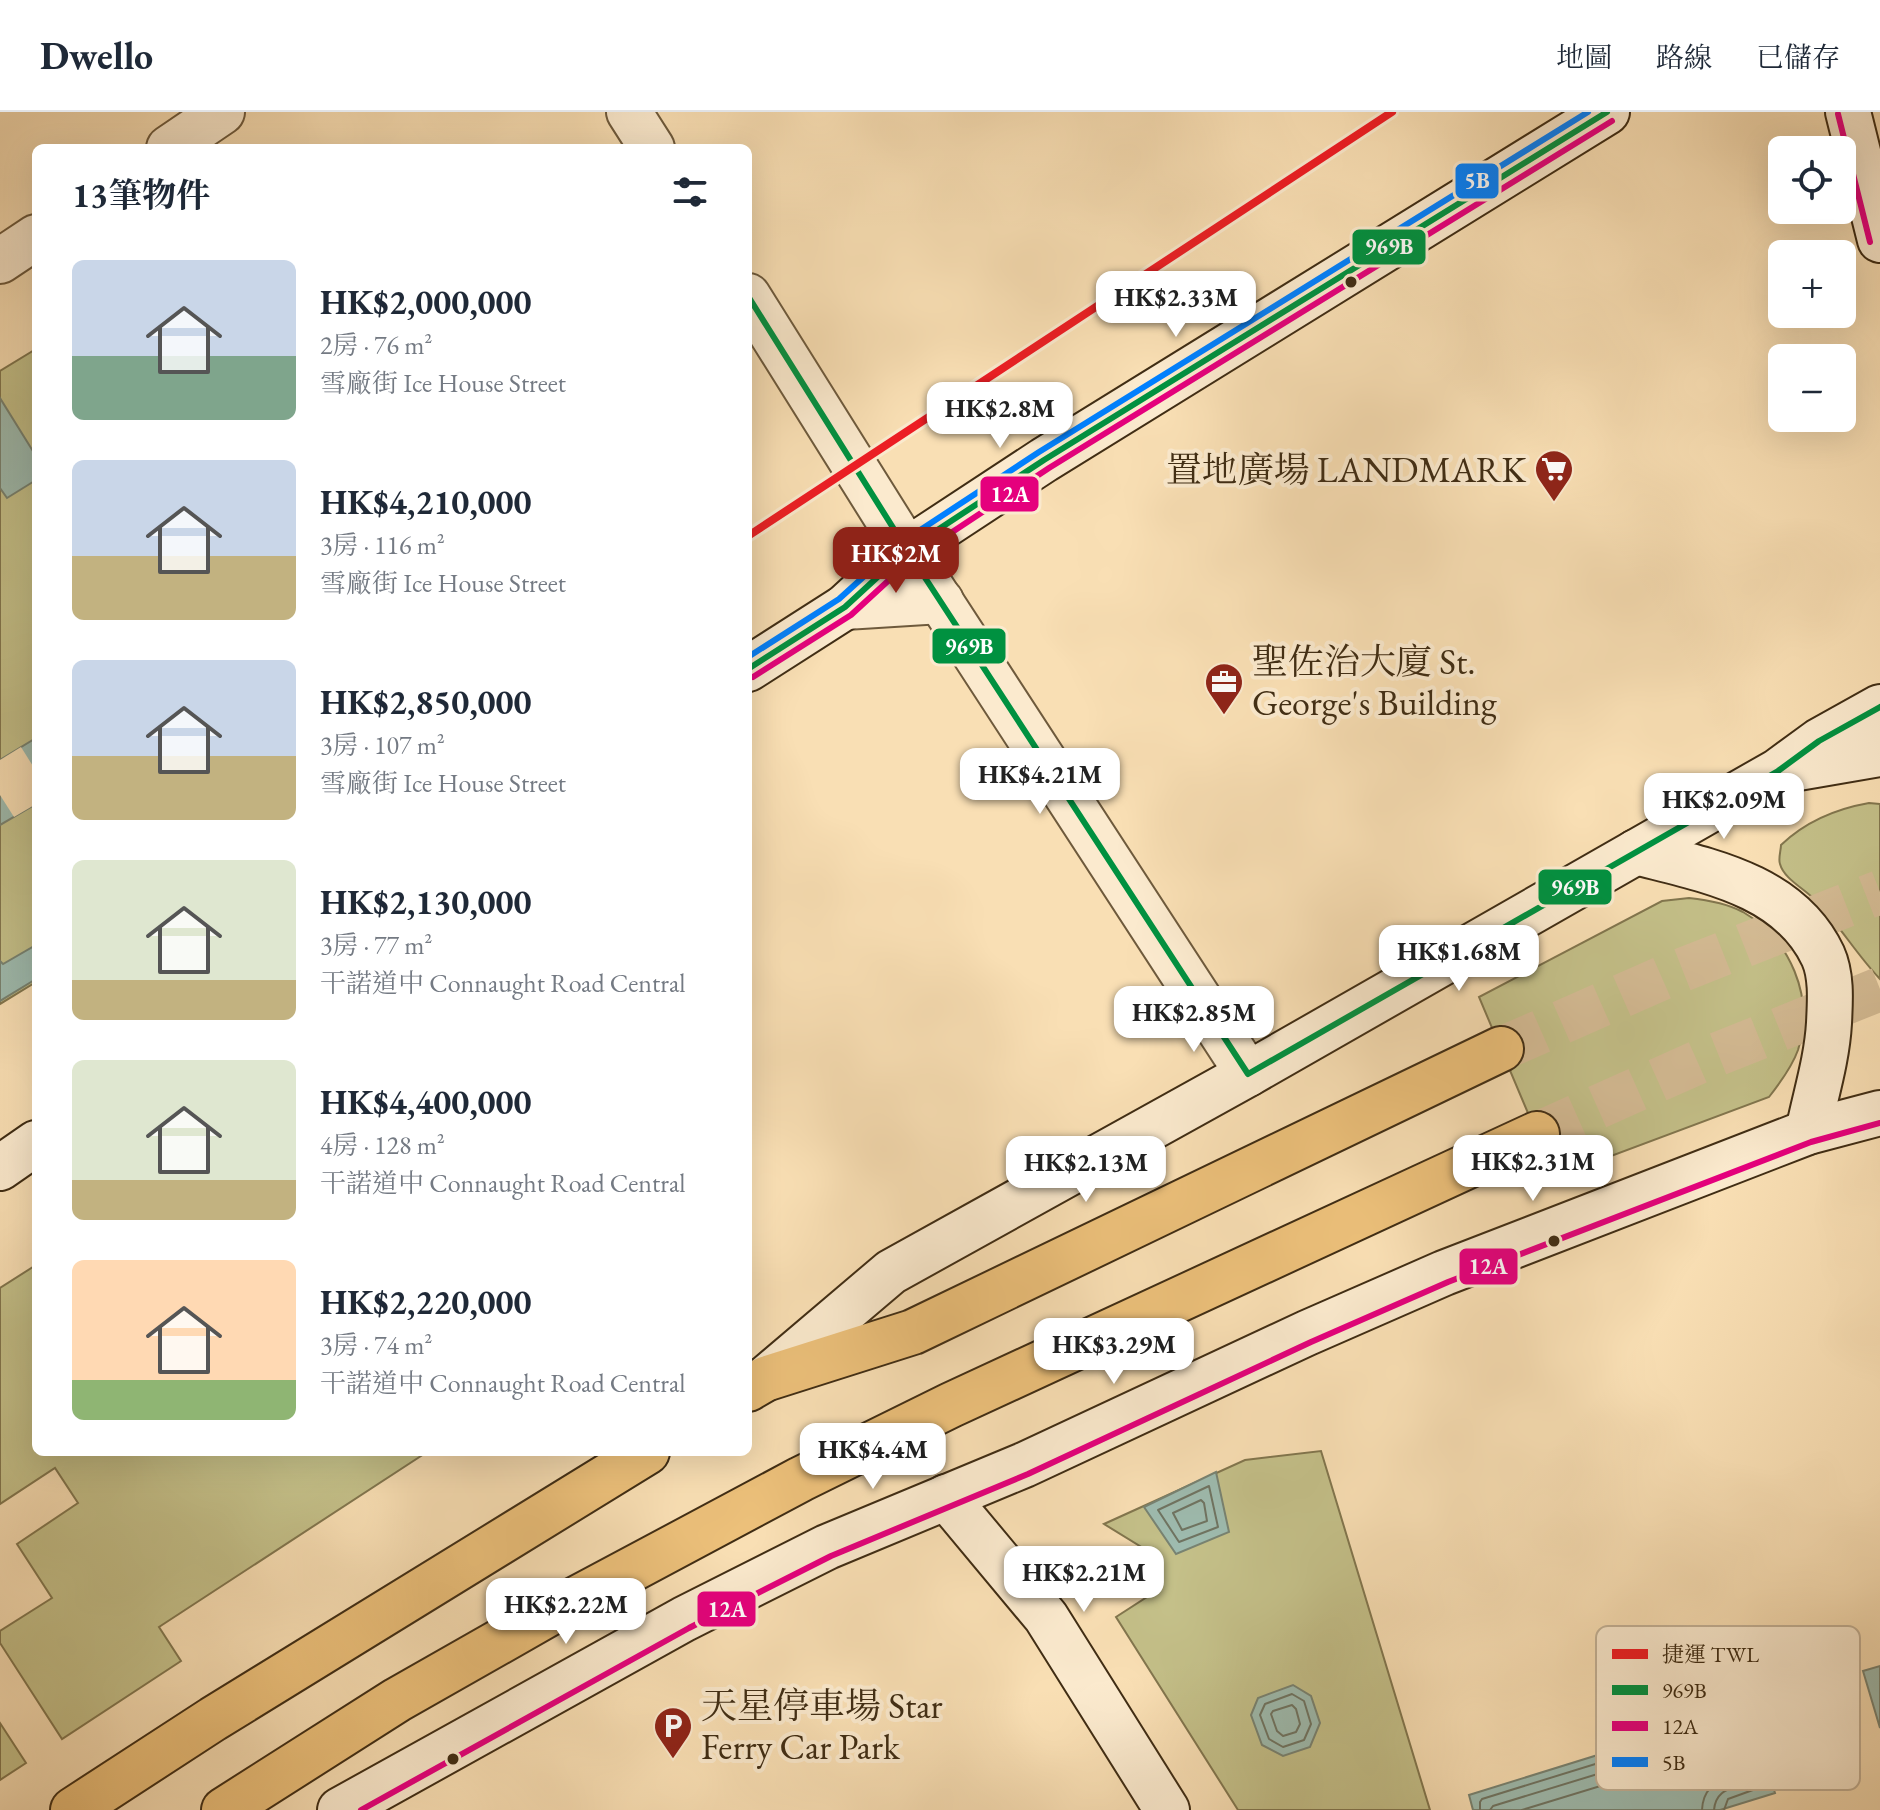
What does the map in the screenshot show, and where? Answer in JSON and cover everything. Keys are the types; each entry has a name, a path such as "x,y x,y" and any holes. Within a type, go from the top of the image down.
{"main road":[{"path":"175,144 222,112"},
{"path":"629,112 649,144"},
{"path":"752,666 845,607 907,550 1044,460 1607,112"},
{"path":"1848,112 1880,240"},
{"path":"0,261 32,240"},
{"path":"752,302 907,550 1248,1074"},
{"path":"845,607 941,601"},
{"path":"757,1384 891,1272 1248,1074 1778,771 1819,741 1880,707"},
{"path":"1778,771 1880,754"},
{"path":"1636,852 1747,884 1792,915 1824,958 1829,985 1829,1026 1808,1132"},
{"path":"757,1384 913,1332 1501,1049"},
{"path":"340,1810 684,1619 827,1547 1024,1465 1444,1273 1808,1132 1880,1113"},
{"path":"224,1810 397,1700 550,1613 801,1479 951,1405 1537,1134"},
{"path":"0,1168 32,1146"},
{"path":"73,1810 266,1686 640,1456"},
{"path":"946,1497 1046,1617 1167,1810"}],"shaded area":[{"path":"32,351 32,984 0,1004 0,371"},
{"path":"1869,803 1880,804 1880,979 1824,909 1786,874 1779,860 1781,845 1801,829 1833,813"},
{"path":"1689,898 1717,902 1743,912 1760,924 1786,954 1800,990 1803,1010 1798,1050 1769,1097 1555,1177 1479,997 1662,901"},
{"path":"32,1268 32,1456 421,1456 159,1627 181,1661 62,1739 0,1643 0,1631 52,1598 17,1544 78,1503 55,1468 0,1504 0,1288"},
{"path":"1321,1451 1430,1810 1238,1810 1116,1617 1153,1593 1145,1571 1151,1553 1104,1524 1245,1460"},
{"path":"0,1723 26,1763 0,1780"}],"water":[{"path":"0,398 32,450 32,482 7,498 0,488"},
{"path":"32,740 32,806 0,825 0,760"},
{"path":"32,947 32,981 0,1001 0,961 3,964"},
{"path":"1216,1472 1229,1532 1176,1554 1144,1507"},
{"path":"1880,1666 1880,1728 1863,1671"},
{"path":"1293,1685 1311,1696 1320,1723 1310,1747 1283,1756 1262,1745 1251,1715 1258,1698"},
{"path":"1596,1756 1596,1790 1774,1790 1775,1793 1720,1810 1473,1810 1469,1795"}],"pier":[{"path":"21,747 32,765 32,806 14,817 0,795 0,760"}],"tunnel":[{"path":"1501,1049 1669,975 1880,892"},
{"path":"1537,1134 1703,1060 1880,989"}],"metro line":[{"name":"TWL","path":"752,533 1392,112"}],"transit line":[{"name":"5B","path":"752,654 839,599 902,542 1039,452 1588,112"},
{"name":"969B","path":"752,666 845,607 907,550 1044,460 1607,112"},
{"name":"12A","path":"1838,114 1870,242"},
{"name":"12A","path":"753,677 851,615 913,558 1049,468 1612,121"},
{"name":"969B","path":"752,302 907,550 1248,1074 1778,771 1819,741 1880,707"},
{"name":"12A","path":"361,1810 689,1628 831,1556 1028,1474 1448,1282 1811,1142 1880,1123"}],"place":[{"name":"置地廣場 LANDMARK","path":"1554,503"},
{"name":"聖佐治大廈 St. George's Building","path":"1224,716"},
{"name":"天星停車場 Star Ferry Car Park","path":"673,1760"}]}
